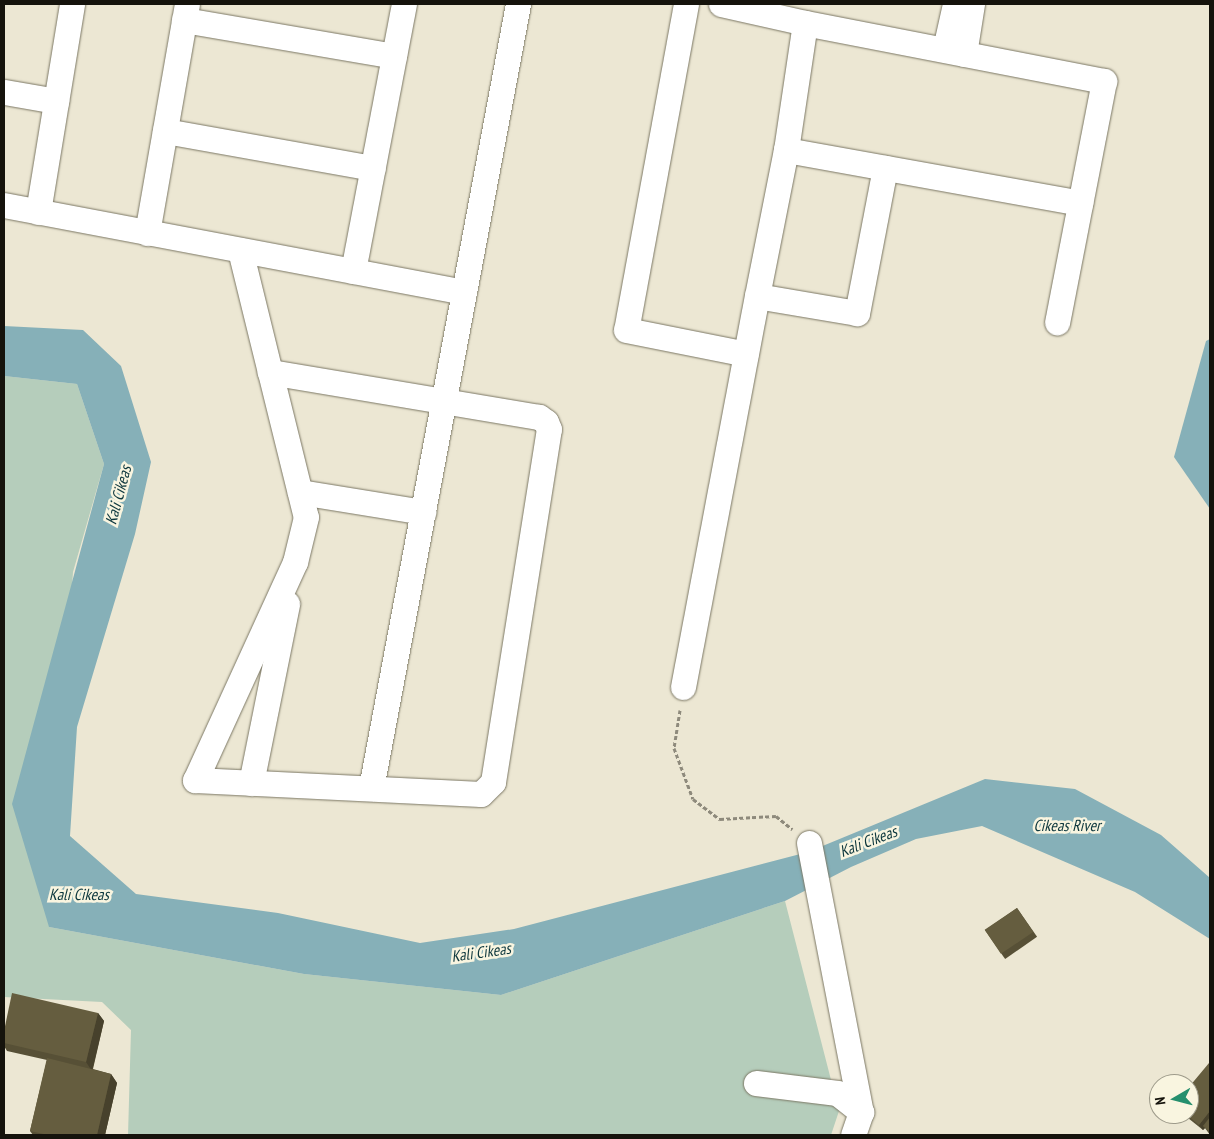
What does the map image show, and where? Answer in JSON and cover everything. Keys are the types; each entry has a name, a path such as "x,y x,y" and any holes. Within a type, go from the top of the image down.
{"street":[{"path":"38,212 72,4"},
{"path":"353,271 404,4"},
{"path":"371,788 518,4"},
{"path":"686,4 626,330 746,354"},
{"path":"721,4 805,23 1104,81 1057,322"},
{"path":"955,4 955,51"},
{"path":"955,51 972,4"},
{"path":"147,232 186,12 394,56"},
{"path":"683,687 786,150 805,23"},
{"path":"4,92 56,101"},
{"path":"165,130 373,168"},
{"path":"786,150 1080,203"},
{"path":"757,296 857,313 885,168"},
{"path":"4,205 464,292"},
{"path":"240,250 306,517 295,562 251,782"},
{"path":"270,372 539,417 549,430 493,782 481,794 195,780 295,562"},
{"path":"300,492 423,512"},
{"path":"809,843 861,1112 853,1135"},
{"path":"756,1083 837,1093 861,1112"}],"path":[{"path":"683,687 674,748 693,800 720,819 776,816 809,843"}],"green space":[{"path":"4,376 77,384 104,464 73,572 49,927 304,974 501,995 785,901 839,1111 831,1135 128,1135 131,1030 102,1002 4,997"}],"water":[{"name":"Kali Cikeas","path":"4,326 83,330 121,366 151,462 135,534 77,727 70,836 136,894 278,913 420,943 514,929 808,852 985,779 1075,789 1161,835 1210,878 1210,939 1135,892 982,826 916,839 851,867 785,901 501,995 304,974 49,927 12,804 104,464 77,384 4,376"},
{"path":"1210,339 1210,509 1174,457 1206,341"}],"building":[{"path":"1017,908 1033,932 1001,954 985,930"},
{"path":"12,993 98,1013 86,1062 4,1043 4,1031"},
{"path":"47,1058 111,1074 97,1135 48,1135 30,1131"},
{"path":"1209,1063 1210,1111 1199,1125 1198,1124 1199,1075"},
{"path":"1210,1117 1210,1132 1203,1126"}],"water label":[{"name":"Cikeas River","path":"1067,825"}]}
